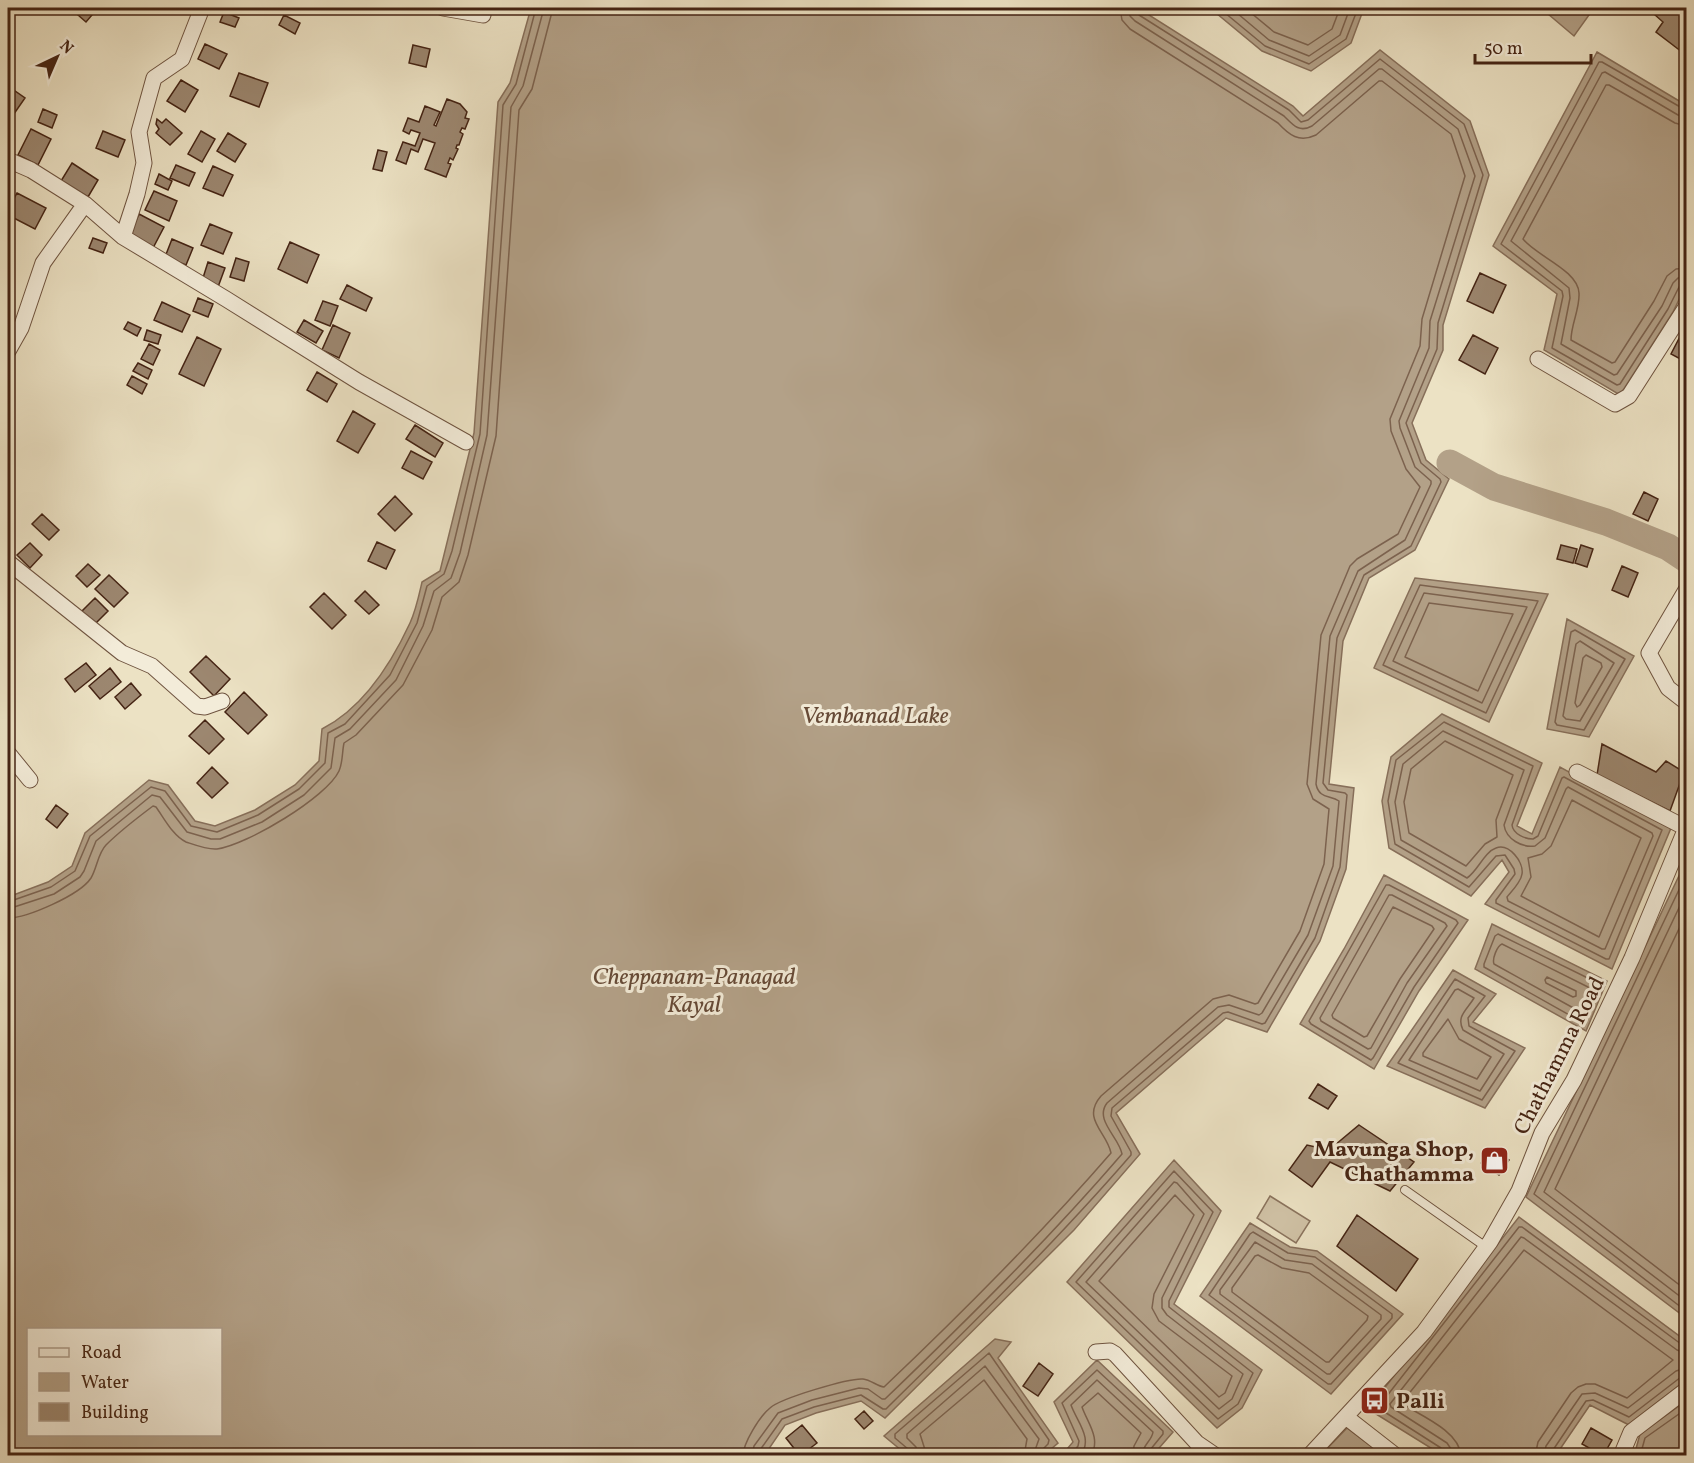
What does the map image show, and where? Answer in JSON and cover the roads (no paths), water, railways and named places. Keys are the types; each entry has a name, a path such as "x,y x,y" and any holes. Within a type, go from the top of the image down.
{"street":[{"path":"123,237 138,194 144,163 139,132 154,78 182,58 202,8"},
{"path":"443,8 483,15"},
{"path":"8,160 31,170 85,204 123,237 359,382 466,442"},
{"path":"8,351 21,328 43,263 85,204"},
{"path":"1538,359 1615,404 1629,396 1686,307"},
{"path":"8,562 122,653 152,666 197,706 205,707 222,701"},
{"path":"1686,590 1649,653 1668,688 1686,702"},
{"path":"8,753 30,780"},
{"path":"1577,772 1686,828"},
{"name":"Chathamma Road","path":"1309,1455 1424,1332 1486,1247 1519,1191 1542,1134 1574,1080 1632,958 1686,828"},
{"path":"1096,1352 1110,1351 1115,1354 1138,1382 1197,1443 1216,1455"},
{"path":"1621,1455 1631,1432 1686,1390"},
{"path":"1346,1417 1396,1455"}],"lane":[{"path":"1405,1190 1486,1247"}],"water":[{"name":"Vembanad Lake","path":"531,8 1138,8 1293,106 1303,116 1380,50 1470,121 1489,175 1443,325 1443,350 1412,423 1426,460 1449,479 1415,550 1369,578 1343,641 1329,784 1354,788 1346,869 1320,941 1267,1032 1226,1018 1116,1113 1140,1154 1074,1230 885,1418 861,1401 816,1413 785,1425 764,1456 8,1456 8,897 48,882 72,866 85,833 149,780 168,785 195,821 215,826 255,810 295,785 319,761 322,729 337,720 363,697 385,669 412,618 422,582 440,571 474,433 498,102 510,83"},
{"path":"1210,8 1364,8 1351,43 1311,71 1262,51"},
{"path":"1541,8 1594,8 1574,36"},
{"path":"1597,52 1686,105 1686,285 1673,312 1620,395 1544,350 1557,294 1493,246"},
{"path":"1415,578 1548,594 1489,722 1374,668"},
{"path":"1567,619 1634,656 1589,737 1547,729"},
{"path":"1442,714 1542,763 1517,826 1532,834 1560,767 1671,828 1612,969 1485,904 1509,872 1502,860 1471,896 1389,848 1382,801 1391,757"},
{"path":"1686,861 1686,1318 1526,1197"},
{"path":"1384,875 1468,920 1419,991 1374,1069 1300,1024"},
{"path":"1492,924 1607,981 1586,1031 1475,969"},
{"path":"1453,970 1496,994 1473,1022 1525,1048 1485,1108 1387,1066"},
{"path":"1174,1160 1221,1211 1174,1304 1262,1370 1242,1408 1217,1428 1067,1282"},
{"path":"1519,1217 1686,1341 1686,1380 1629,1425 1590,1405 1556,1455 1442,1455 1368,1409"},
{"path":"1250,1223 1290,1247 1317,1251 1403,1314 1331,1394 1200,1296"},
{"path":"995,1339 1011,1342 998,1358 1058,1443 1044,1455 907,1455 884,1436"},
{"path":"1097,1360 1173,1432 1153,1455 1062,1455 1073,1442 1054,1402"},
{"path":"1686,1401 1686,1455 1634,1456 1640,1434"},
{"path":"1347,1428 1383,1455 1320,1456"}],"waterway":[{"path":"1450,463 1494,487 1606,522 1668,547 1686,559"}],"place":[{"name":"Mavunga Shop, Chathamma","path":"1495,1161"},
{"name":"Palli","path":"1375,1400"}],"water label":[{"name":"Cheppanam-Panagad Kayal","path":"694,990"}]}
